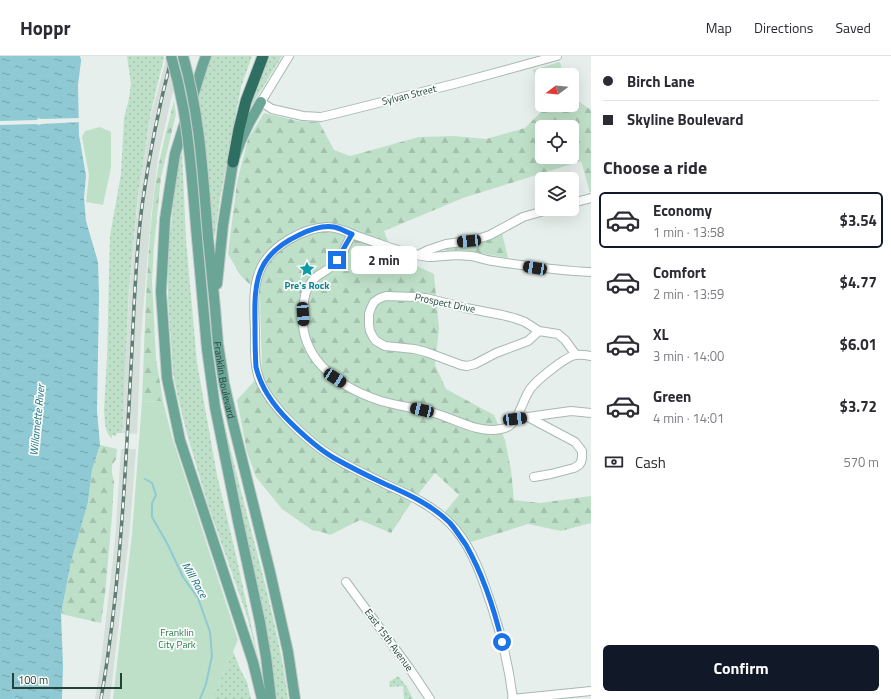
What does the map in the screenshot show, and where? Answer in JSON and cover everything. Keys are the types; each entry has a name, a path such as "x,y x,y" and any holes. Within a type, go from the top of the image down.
{"highway":[{"path":"233,162 246,101 262,56"}],"main road":[{"name":"Franklin Boulevard","path":"171,56 182,101 188,136 207,348 215,407 266,657 271,699"},
{"name":"Franklin Boulevard","path":"183,56 195,103 199,132 216,308 218,344 224,383 277,601 288,652 295,699"},
{"path":"206,56 175,154 165,220 161,292 167,378 180,440 253,662 262,699"},
{"path":"216,308 223,224 233,162 249,122 261,102"}],"street":[{"path":"261,102 289,56"},
{"name":"Sylvan Street","path":"261,102 272,109 303,116 321,117 450,85 557,56"},
{"path":"579,201 591,198"},
{"path":"418,255 432,248 446,244 469,241 490,235 523,217 535,214"},
{"path":"591,272 535,268 472,256 447,256 431,258 410,254 334,227 315,229 305,232 291,238 279,247 266,260 261,268 258,276 254,303 255,358 258,377 269,397 284,416 317,446 332,457 411,496 437,512 458,532 474,559 487,591 505,650 512,699 591,691"},
{"path":"352,234 337,260 307,288 303,302 305,337 313,355 327,372 344,384 382,401 436,413 473,427 489,430 501,430 512,424 534,384 569,357 576,354 591,356"},
{"name":"Prospect Drive","path":"540,331 528,341 467,366 426,352 379,344 370,331 369,314 374,302 386,296 415,296 426,298 502,315 526,322 540,331 558,334 576,354"},
{"path":"515,419 571,411 591,413"},
{"path":"528,417 575,442 582,451 581,462 574,468 534,477"},
{"name":"East 15th Avenue","path":"346,582 410,669 430,699"}],"shaded area":[{"path":"167,56 184,56 171,99 158,158 151,215 141,337 137,434 121,433 130,281 140,180 151,115"},
{"path":"121,449 136,449 130,528 110,699 95,699 101,662 115,541"}],"green space":[{"path":"127,56 164,56 164,58 151,112 138,195 129,289 122,433 117,433 116,436 112,435 112,438 107,432 104,410 107,358 110,236 121,174 124,118 131,84"},
{"path":"211,56 252,56 241,87 220,199 215,236 211,236 197,92"},
{"path":"268,56 282,56 252,105 251,103"},
{"path":"560,62 561,68 540,68"},
{"path":"174,101 176,114 161,177 152,282 156,359 163,401 142,402 146,294 152,214 155,187 163,144"},
{"path":"579,102 591,110 591,192 581,161 579,162 579,120 535,120 535,164 571,164 546,172 535,172 535,175 463,198 384,231 393,255 434,274 439,328 435,365 446,389 494,415 505,440 511,470 514,500 540,503 591,496 591,523 561,531 528,524 471,542 445,512 459,495 435,473 411,503 391,533 360,520 330,535 312,530 282,509 256,477 247,452 237,400 262,373 260,294 241,276 228,254 237,182 248,139 264,113 298,121 319,122 334,150 350,156 419,137 454,136 486,139 525,128 541,112 579,112"},
{"path":"100,127 111,132 111,168 103,205 86,202 89,175 82,137 85,131"},
{"path":"182,151 186,240 197,363 217,475 260,666 247,616 208,505 187,434 173,373 168,299 168,252 177,170"},
{"path":"502,233 508,258 463,250 446,251 445,247"},
{"name":"Franklin City Park","path":"163,401 172,437 238,640 212,699 113,699 132,534 142,402"},
{"path":"221,422 224,422 267,591 281,652 288,699 275,699"},
{"path":"100,445 117,449 116,459 112,465 114,482 112,516 101,623 61,614 71,562 88,502 92,470"},
{"path":"233,651 247,682 251,699 212,699"},
{"path":"398,676 407,687 413,699 404,699 403,686 390,687 389,682"}],"water":[{"name":"Willamette River","path":"0,56 80,56 81,61 78,85 79,135 86,176 84,198 86,221 98,262 99,294 97,411 100,445 92,470 88,502 71,562 61,614 63,666 62,699 0,699"}],"pier":[{"path":"38,118 81,118 81,122 38,125 0,125 0,121 37,120"}],"waterway":[{"name":"Mill Race","path":"145,479 152,483 156,495 152,503 152,517 167,543 183,577 198,598 210,632 212,656 206,684 200,699"}],"railway":[{"path":"101,699 113,617 121,534 135,287 140,226 151,149 172,56"}],"place":[{"name":"Pre's Rock","path":"307,269"}],"route":[{"path":"337,260 352,234 334,227 327,227 305,232 291,238 266,260 258,276 254,303 255,358 258,377 269,397 284,416 317,446 332,457 360,472 411,496 437,512 450,523 458,532 478,568 487,591 502,642"}]}
